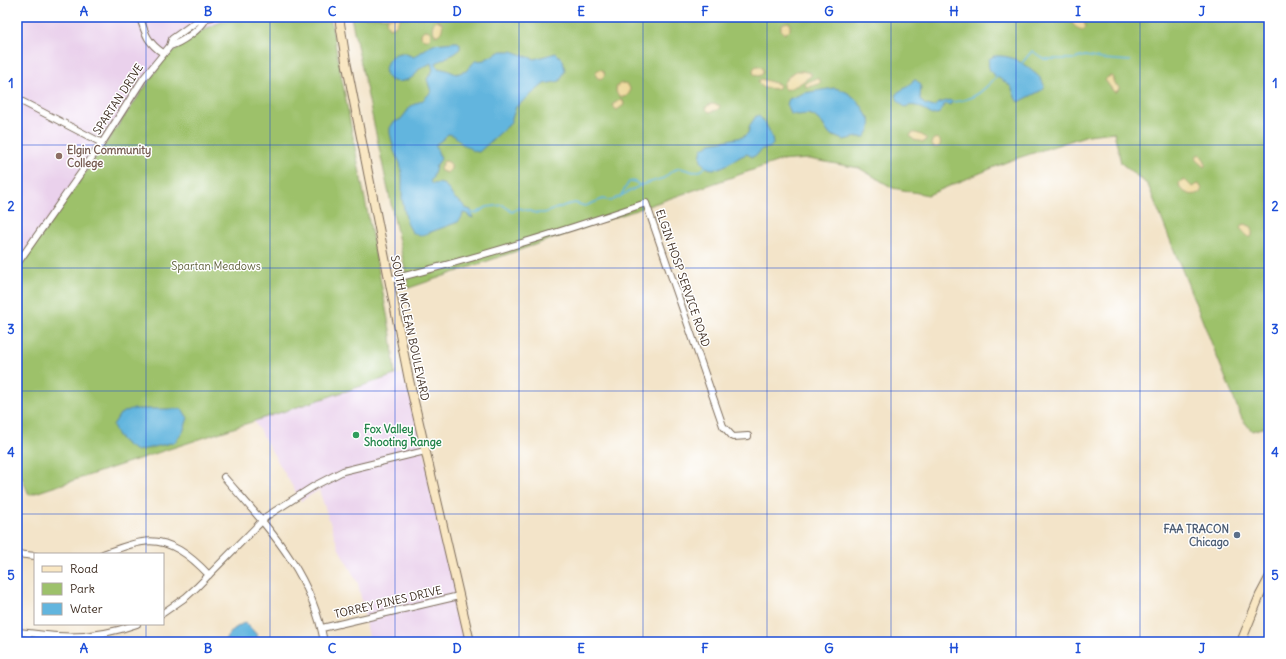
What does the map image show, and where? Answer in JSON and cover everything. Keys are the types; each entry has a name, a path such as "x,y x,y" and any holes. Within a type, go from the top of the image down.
{"main road":[{"name":"SOUTH MCLEAN BOULEVARD","path":"339,17 346,61 389,280 425,451 470,642"},
{"path":"1240,642 1269,578"}],"street":[{"path":"140,17 148,39 163,53"},
{"name":"SPARTAN DRIVE","path":"17,264 102,143 143,79 170,46 172,39 200,19 209,18"},
{"path":"17,100 102,143"},
{"name":"ELGIN HOSP SERVICE ROAD","path":"389,280 447,266 646,203 723,426 733,437 748,436"},
{"path":"164,611 186,597 262,521 293,498 343,471 425,451"},
{"path":"224,477 280,542 298,571 312,601 322,628 324,642"},
{"path":"106,553 142,542 156,542 178,549 185,553 209,575"},
{"path":"17,554 34,556"},
{"name":"TORREY PINES DRIVE","path":"322,628 459,596"},
{"path":"17,632 58,636 82,636 106,633 134,625"}],"shaded area":[{"name":"Elgin Community College","path":"17,17 245,17 17,276"},
{"path":"406,372 468,642 370,642 358,583 339,549 319,490 301,501 254,421"}],"green space":[{"name":"Spartan Meadows","path":"237,17 330,17 391,335 395,375 29,495 17,465 17,270 163,61 188,39 215,24"},
{"path":"351,17 1269,17 1269,426 1252,431 1242,419 1148,185 1121,163 1114,132 1088,135 1009,161 928,195 893,188 859,168 809,159 779,161 409,288"}],"sand":[{"path":"388,17 400,18 393,27 389,28 386,22"},
{"path":"1073,17 1082,18 1086,27 1084,30 1074,25 1071,20"},
{"path":"437,20 442,23 442,28 438,35 435,35 432,28 434,22"},
{"path":"789,22 790,30 784,34 781,30 781,25"},
{"path":"426,30 431,35 426,40 421,35"},
{"path":"756,66 760,66 763,71 760,76 756,76 753,73 753,69"},
{"path":"600,69 605,74 600,79 595,74"},
{"path":"796,71 811,73 811,76 798,85 786,90 783,87 783,83 792,73"},
{"path":"1112,76 1114,83 1119,87 1116,92 1114,92 1105,80"},
{"path":"817,78 821,81 819,84 808,87 804,85 805,83"},
{"path":"761,79 779,84 780,87 777,89 764,88 758,81"},
{"path":"623,83 628,85 630,90 628,95 623,97 618,95 616,90 618,85"},
{"path":"621,99 623,100 624,105 617,110 612,105"},
{"path":"711,104 719,105 720,107 717,110 709,112 706,109 707,106"},
{"path":"912,133 920,134 927,139 924,142 914,140 910,136"},
{"path":"934,139 938,139 940,143 938,147 934,147 932,145 932,141"},
{"path":"1200,154 1205,161 1204,167 1196,160 1196,156"},
{"path":"444,161 449,162 451,165 451,169 447,173 441,171 440,168"},
{"path":"1182,180 1186,181 1192,187 1199,184 1202,189 1201,192 1192,195 1185,192 1180,188 1179,183"},
{"path":"1245,224 1252,227 1251,237 1248,237 1240,228"}],"water":[{"path":"458,42 460,44 460,49 436,63 438,68 456,74 466,71 475,61 484,60 502,51 512,51 534,59 556,53 563,60 565,70 560,81 544,84 516,107 510,124 479,152 476,152 462,144 455,136 448,134 436,144 441,159 436,166 430,182 432,184 440,183 445,185 453,197 465,208 471,210 473,218 468,216 468,214 463,213 458,222 420,236 412,232 407,223 402,199 402,175 400,163 394,151 390,128 393,123 401,119 411,106 423,100 431,92 427,79 433,70 431,63 418,70 410,79 397,82 390,80 386,75 385,70 390,58 396,54 404,53 414,57 433,44"},
{"path":"994,56 1010,57 1022,63 1035,73 1043,82 1044,85 1042,90 1018,102 1011,87 990,70 988,65 989,59"},
{"path":"913,80 916,80 921,85 920,99 924,104 934,107 939,103 950,100 952,102 950,105 944,105 940,113 932,115 913,105 905,107 899,102 896,94 910,85"},
{"path":"834,88 843,90 854,97 870,118 870,128 865,137 843,140 829,134 822,123 814,116 808,114 791,114 787,106 789,99 804,93"},
{"path":"756,116 759,116 768,128 773,144 771,147 762,149 757,155 752,157 747,154 724,166 714,169 703,164 700,158 702,149 711,143 743,137 748,133 750,125"},
{"path":"131,409 182,409 188,418 183,432 175,442 137,451 122,441 113,425 120,414"},
{"path":"245,622 257,635 258,642 223,642 234,629"}],"waterway":[{"path":"1022,63 1032,51 1044,59 1074,59 1085,56 1130,61"},
{"path":"952,102 972,97 987,87 997,76"},
{"path":"470,213 477,213 487,207 503,205 512,212 519,208 536,213 544,213 575,203 585,206 603,199 611,201 641,185 664,178 672,171 680,168 694,172 702,170 706,166"},
{"path":"621,195 629,182 633,181 640,185"}],"place":[{"name":"Elgin Community College","path":"59,156"},
{"name":"Fox Valley Shooting Range","path":"356,435"},
{"name":"FAA TRACON Chicago","path":"1237,535"}]}
